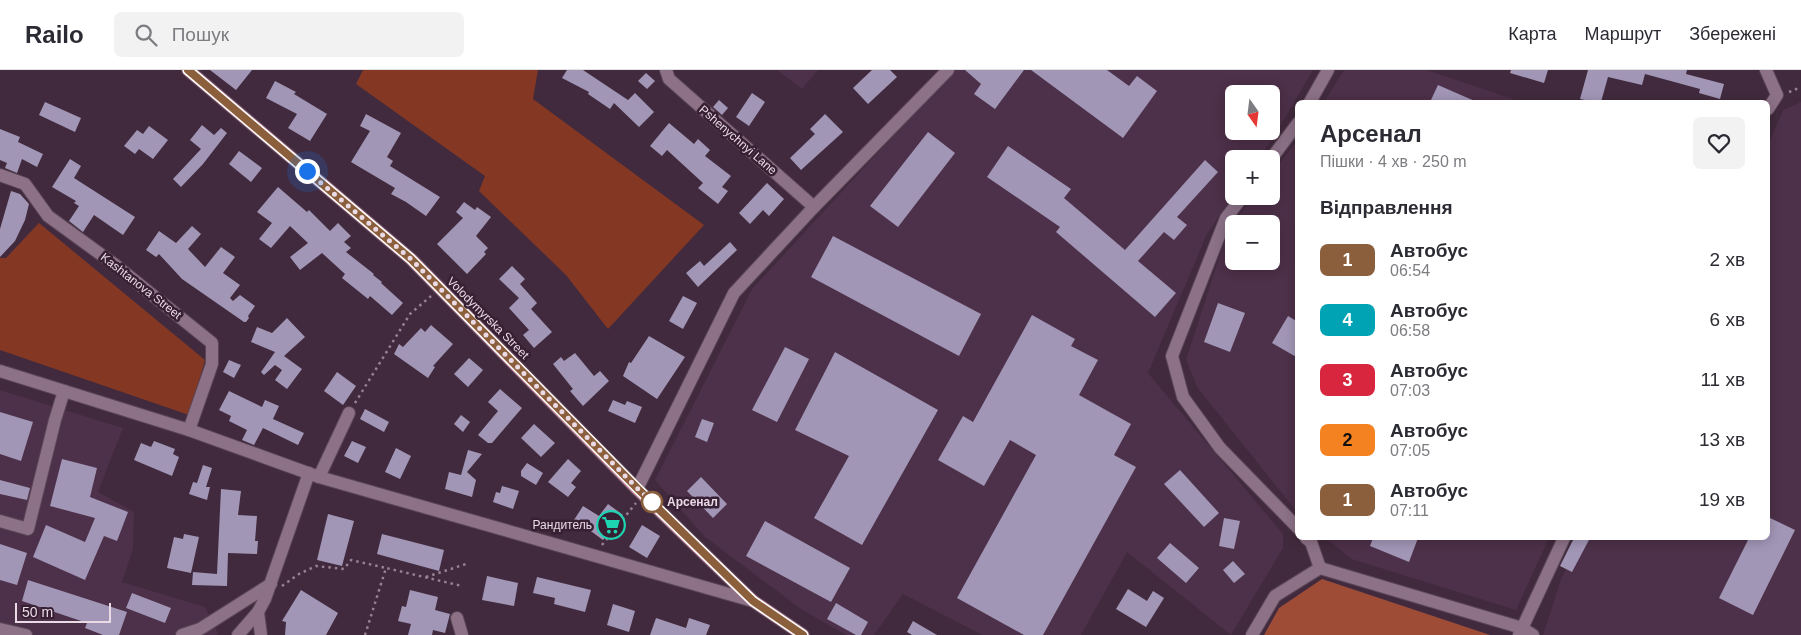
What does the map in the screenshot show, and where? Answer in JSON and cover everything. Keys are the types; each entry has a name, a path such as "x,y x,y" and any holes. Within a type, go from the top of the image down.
{"main road":[{"name":"Volodymyrska Street","path":"188,70 411,259 637,495 753,601 803,635"}],"street":[{"name":"Pshenychnyi Lane","path":"666,70 669,79 814,206"},
{"path":"637,495 734,293 814,206 948,70"},
{"path":"1311,100 1328,70"},
{"path":"1766,70 1777,94 1770,106"},
{"path":"1278,150 1295,127"},
{"name":"Kashtanova Street","path":"0,175 25,184 48,216 114,264 212,344 212,364 189,430"},
{"path":"1236,205 1226,218 1172,356 1183,397 1220,448 1295,525"},
{"path":"0,371 189,430 314,475"},
{"path":"0,521 28,529 64,391"},
{"path":"238,635 258,612 265,599 314,475 349,412"},
{"name":"Volodymyrska Street","path":"314,475 753,601"},
{"path":"1308,540 1311,542 1320,568"},
{"path":"1252,635 1275,596 1320,568 1525,633 1563,540"},
{"path":"182,635 200,629 271,584"},
{"path":"258,612 261,635"},
{"path":"456,618 462,635"},
{"path":"0,629 26,635"}],"path":[{"path":"349,412 410,314 434,294"},
{"path":"601,546 637,495"},
{"path":"265,599 299,574 316,566 344,569 351,560 462,586"},
{"path":"424,577 466,564"},
{"path":"365,635 386,568"}],"shaded area":[{"path":"363,70 538,70 533,99 704,225 608,329 566,275 479,191 485,176 356,84"},
{"path":"777,70 818,70 802,89"},
{"path":"954,70 1313,70 1280,126 1280,85 1225,85 1225,140 1271,140 1264,150 1225,150 1225,205 1227,205 1207,234 1148,373 1283,534 1283,548 1231,635 1127,552 1081,635 982,635 903,594 874,635 846,635 801,609 705,537 655,480 752,289"},
{"path":"1344,70 1427,70 1515,100 1325,100"},
{"path":"1801,102 1801,635 1543,635 1561,579 1581,540 1770,540 1770,140 1783,110"},
{"path":"1295,144 1295,510 1197,387 1186,360 1225,239 1225,270 1280,270 1280,215 1239,215 1247,205 1280,205 1280,163"},
{"path":"39,223 205,360 189,415 0,350 0,258 6,258"},
{"path":"0,390 123,428 98,492 134,512 133,549 122,582 205,607 218,633 216,635 0,635"},
{"path":"1328,540 1548,540 1516,610 1351,559"},
{"path":"1322,579 1490,635 1264,635 1279,608"}],"building":[{"path":"210,70 252,70 236,90"},
{"path":"567,70 583,70 628,100 635,93 654,112 639,127 614,103 610,109 588,94 589,92 562,78"},
{"path":"872,70 890,70 897,77 868,104 853,88"},
{"path":"965,70 1024,70 995,109 974,94 981,84"},
{"path":"1031,70 1107,70 1129,86 1137,76 1157,91 1123,138"},
{"path":"1511,70 1548,70 1544,83 1510,73"},
{"path":"1588,70 1687,70 1686,74 1724,84 1720,99 1699,93 1700,89 1645,74 1642,85 1608,77 1602,100 1580,99"},
{"path":"646,73 655,81 647,89 638,81"},
{"path":"275,81 296,92 294,94 327,114 310,141 288,128 297,114 266,98"},
{"path":"1438,85 1472,100 1431,100"},
{"path":"752,93 765,102 749,126 736,117"},
{"path":"719,100 728,108 722,115 713,107"},
{"path":"45,102 81,118 75,132 39,115"},
{"path":"366,114 401,133 387,157 393,161 390,166 440,197 426,216 391,194 395,188 351,162 370,131 360,126"},
{"path":"825,114 843,132 801,170 790,158 815,134 810,129"},
{"path":"669,123 694,144 698,139 710,150 705,156 731,176 722,187 728,191 718,204 698,188 703,183 667,150 662,156 650,146"},
{"path":"202,125 214,135 221,128 227,133 203,164 181,187 173,179 201,149 190,140"},
{"path":"149,126 168,140 153,159 139,149 135,154 124,146 137,130 143,134"},
{"path":"0,129 20,137 18,142 43,154 37,167 22,159 17,173 5,168 7,163 0,160"},
{"path":"928,132 955,153 898,227 870,206"},
{"path":"1008,146 1071,189 1064,198 1125,250 1205,160 1218,172 1177,217 1187,225 1174,240 1164,232 1138,261 1176,293 1155,317 1056,232 1060,227 987,177"},
{"path":"239,151 262,168 251,182 229,164"},
{"path":"70,159 81,166 74,178 135,217 123,235 94,215 83,232 69,221 79,206 74,203 76,201 52,187"},
{"path":"767,183 784,199 769,216 763,210 750,224 739,213"},
{"path":"278,187 307,212 309,210 330,231 338,223 351,236 344,242 351,248 346,252 374,274 403,303 392,315 370,296 368,299 342,278 345,274 322,253 300,270 290,257 308,243 290,226 271,248 259,239 272,223 257,212"},
{"path":"11,191 20,194 29,204 25,220 15,241 0,257 0,229"},
{"path":"464,202 475,210 477,207 491,217 476,236 488,248 484,252 486,254 467,274 437,244 463,218 456,212"},
{"path":"192,226 201,234 188,249 205,267 221,247 235,257 223,273 240,285 230,298 233,301 240,295 255,306 246,322 182,279 159,254 156,257 146,250 159,231 176,243"},
{"path":"833,236 981,314 959,356 811,277"},
{"path":"730,242 737,250 698,287 686,273 700,261 704,266"},
{"path":"512,266 525,279 520,284 537,303 531,309 552,332 534,348 523,335 529,330 509,308 519,298 499,279"},
{"path":"683,296 697,303 683,329 669,321"},
{"path":"1218,303 1245,313 1230,352 1204,342"},
{"path":"1032,315 1075,339 1071,346 1098,360 1079,395 1131,424 1114,455 1136,467 1043,635 1024,635 957,598 1036,455 1010,440 984,486 938,460 963,416 973,422"},
{"path":"1288,316 1295,320 1295,356 1272,343"},
{"path":"287,318 305,337 284,356 302,369 287,389 275,380 282,370 275,365 264,375 261,372 275,352 251,342 257,327 272,333"},
{"path":"431,325 453,344 433,366 435,367 428,378 394,354 399,344 403,347 421,328 425,332"},
{"path":"649,336 685,357 657,399 623,376 629,362 631,363"},
{"path":"785,347 809,359 777,422 752,410"},
{"path":"835,352 938,410 862,545 814,518 849,456 795,430"},
{"path":"575,353 594,376 600,371 609,381 583,406 570,391 573,389 553,364 561,357 564,361"},
{"path":"469,358 483,370 468,387 454,374"},
{"path":"229,360 241,365 234,378 223,372"},
{"path":"337,372 356,386 343,405 324,391"},
{"path":"500,389 522,408 492,443 488,443 478,435 498,411 488,402"},
{"path":"229,391 262,407 265,400 279,406 273,419 304,433 298,445 263,428 254,445 242,440 247,430 229,421 231,416 219,410"},
{"path":"613,400 625,405 627,401 642,407 635,423 608,411"},
{"path":"365,409 389,422 384,432 360,419"},
{"path":"0,412 33,422 21,461 0,454"},
{"path":"461,415 470,422 463,432 454,424"},
{"path":"702,419 714,423 707,442 695,437"},
{"path":"534,424 555,443 541,457 521,438"},
{"path":"154,441 175,449 173,454 179,457 172,476 134,460 141,443 151,447"},
{"path":"352,441 366,447 358,463 344,456"},
{"path":"396,448 411,456 400,479 385,472"},
{"path":"468,450 482,454 467,472 476,480 472,497 445,489 449,472 461,475"},
{"path":"62,459 97,468 90,497 128,512 117,541 104,536 85,580 33,557 46,525 85,542 95,518 50,506"},
{"path":"568,459 581,471 571,483 576,487 568,497 548,482"},
{"path":"527,463 543,473 536,485 521,476 521,471"},
{"path":"203,465 212,468 206,487 210,487 207,500 189,494 193,482 197,483"},
{"path":"1180,470 1219,513 1204,527 1164,484"},
{"path":"701,477 727,504 713,518 687,491"},
{"path":"0,480 30,488 27,500 0,494"},
{"path":"502,486 519,491 513,509 493,502 496,492 500,493"},
{"path":"221,489 241,491 238,515 257,516 255,541 258,541 257,554 228,553 227,586 192,585 193,572 217,574"},
{"path":"608,504 623,515 603,540 574,520 583,506 599,516"},
{"path":"328,514 354,521 342,566 317,560"},
{"path":"1224,518 1240,521 1234,549 1219,546"},
{"path":"1770,518 1795,530 1753,615 1719,598 1748,540 1770,540"},
{"path":"765,521 850,568 831,602 746,556"},
{"path":"642,525 660,536 647,558 629,547"},
{"path":"184,534 199,537 191,573 167,568 174,537 183,539"},
{"path":"382,534 444,550 439,571 377,554"},
{"path":"1372,540 1417,540 1409,562 1370,546"},
{"path":"1573,540 1589,540 1572,572 1560,566"},
{"path":"1170,543 1199,568 1186,583 1157,558"},
{"path":"0,544 27,553 17,585 0,580"},
{"path":"1233,561 1245,574 1234,583 1223,570"},
{"path":"487,576 518,583 514,606 482,600"},
{"path":"537,577 591,590 585,612 554,604 555,598 533,593"},
{"path":"28,580 127,612 119,635 103,635 85,628 87,623 22,601"},
{"path":"1128,589 1147,601 1153,591 1164,598 1146,627 1116,609"},
{"path":"301,590 338,613 326,635 285,635 286,622 282,621"},
{"path":"410,590 438,597 435,610 450,614 445,633 433,630 432,635 408,635 411,624 398,621 402,606 406,607"},
{"path":"132,593 171,608 165,623 126,608"},
{"path":"836,603 868,622 861,635 856,635 827,619"},
{"path":"613,604 635,611 629,632 607,625"},
{"path":"656,618 686,628 689,618 710,625 706,635 650,635"},
{"path":"913,621 937,635 912,635 907,632"}],"bus line":[{"name":"1","path":"188,70 411,259 638,489 753,601 803,635"}],"place":[{"name":"Арсенал","path":"652,502"},
{"name":"Рандитель","path":"611,525"}],"route":[{"path":"307,171 411,259 652,502"}]}
